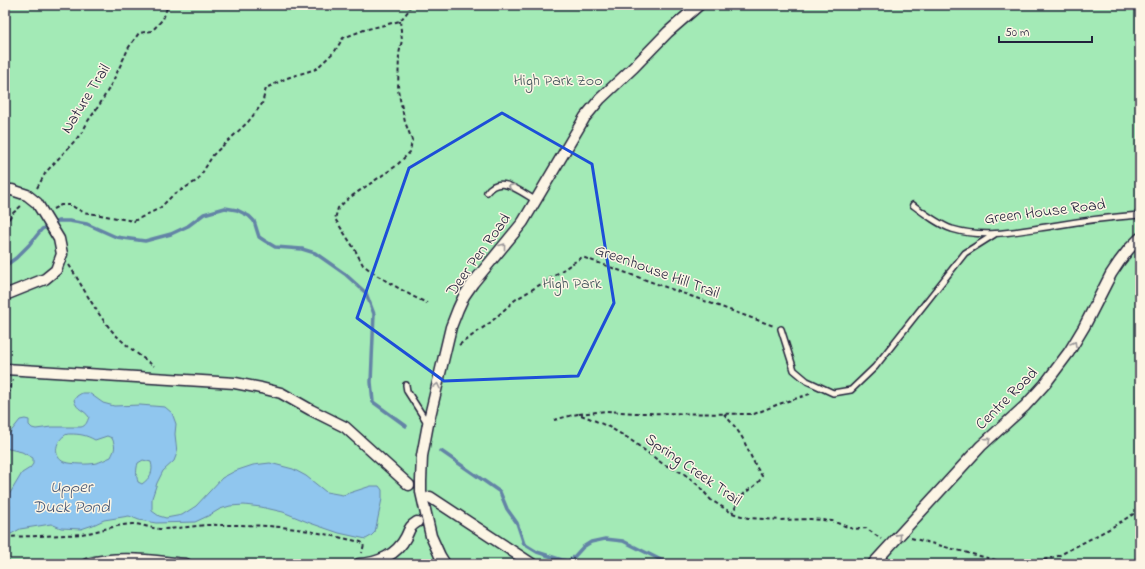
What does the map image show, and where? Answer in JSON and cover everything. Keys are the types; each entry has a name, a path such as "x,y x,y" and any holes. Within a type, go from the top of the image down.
{"street":[{"name":"Deer Pen Road","path":"445,564 431,536 420,481 422,456 428,424 451,327 458,309 464,296 473,283 523,222 585,117 600,99 668,32 699,5"},
{"path":"5,190 12,190 30,196 37,203 59,239 62,254 56,270 50,275 38,283 5,296"},
{"name":"Centre Road","path":"873,564 981,446 1025,406 1045,384 1069,352 1084,327 1111,274 1129,249 1140,238"},
{"path":"5,369 235,383 281,393 345,427 409,485"},
{"path":"430,497 532,564"},
{"path":"359,564 384,559 396,550 406,538 411,526 417,522"},
{"path":"87,564 97,561 121,559 186,564"}],"lane":[{"name":"Deer Pen Road","path":"487,192 494,185 507,184 536,200"},
{"name":"Green House Road","path":"913,206 931,218 951,228 973,234 995,234 1109,217 1140,215"},
{"path":"780,329 794,370 807,381 832,393 851,390 875,367 965,253 995,234"},
{"path":"406,385 407,391 428,424"}],"path":[{"name":"Nature Trail","path":"5,225 12,214 39,186 46,172 82,133 113,81 129,47 140,33 152,31 163,19 168,5"},
{"path":"46,216 61,205 70,205 83,212 134,221 160,208 173,195 198,180 213,155 248,122 262,104 266,88 287,78 316,69 335,51 343,38 364,30 400,21 409,10 410,5"},
{"path":"400,21 402,40 399,54 398,90 412,140 410,152 396,166 349,198 338,208 335,219 363,265 378,276 412,296 427,302"},
{"path":"62,254 104,320 114,333 126,345 154,366"},
{"name":"Greenhouse Hill Trail","path":"455,347 491,322 515,300 582,257 780,329"},
{"path":"5,401 17,370"},
{"path":"554,420 578,414 606,411 636,413 754,414 779,404 804,397 823,388"},
{"path":"1140,393 1137,400 1140,409"},
{"name":"Spring Creek Trail","path":"578,414 609,427 628,438 663,464 683,473 698,485 711,500 732,513 748,518 780,520 811,519 832,521 853,529 866,528 890,546"},
{"path":"724,414 735,426 743,439 756,468 762,476 759,483 745,493 732,513"},
{"path":"1030,564 1058,556 1109,529 1140,510"},
{"path":"5,537 82,534 133,524 160,529 218,524 288,528 325,533 361,542 364,544 359,564"},
{"path":"901,534 911,538 999,561 1023,564"}],"highlighted area":[{"path":"502,113 592,164 614,303 578,376 444,381 357,318 409,168"}],"green space":[{"name":"High Park","path":"5,5 1140,5 1140,564 5,564"}],"water":[{"name":"Upper Duck Pond","path":"82,393 89,393 103,403 114,406 140,405 165,407 172,413 176,424 175,434 177,453 174,461 163,471 152,498 152,511 159,516 166,518 182,515 196,506 222,478 235,471 253,465 270,463 293,469 306,476 326,492 343,495 371,486 379,486 382,490 382,499 375,532 366,539 339,533 283,512 244,505 230,506 220,509 195,522 156,523 139,520 129,516 104,520 81,529 61,528 51,524 20,529 11,534 5,534 5,513 10,507 9,495 22,473 33,464 33,458 22,452 5,448 5,439 20,420 25,419 29,420 29,425 32,428 36,429 84,426 89,417 75,404 74,400","holes":["68,434 83,435 95,440 107,436 112,438 114,448 111,457 93,464 71,463 60,460 56,449 61,439","143,460 151,462 152,472 142,484 138,482 137,470 138,463"]}],"waterway":[{"path":"5,266 16,258 42,229 58,221 87,224 116,237 145,241 171,234 188,226 204,214 225,208 237,210 249,216 254,221 259,237 265,241 275,247 302,249 315,253 345,274 366,293 374,314 371,382 373,402 406,426"},
{"path":"441,451 500,492 507,509 517,523 524,544 537,552 568,561 573,558 583,547 591,542 605,539 623,541 669,564"}],"park label":[{"name":"High Park Zoo","path":"558,81"}]}
